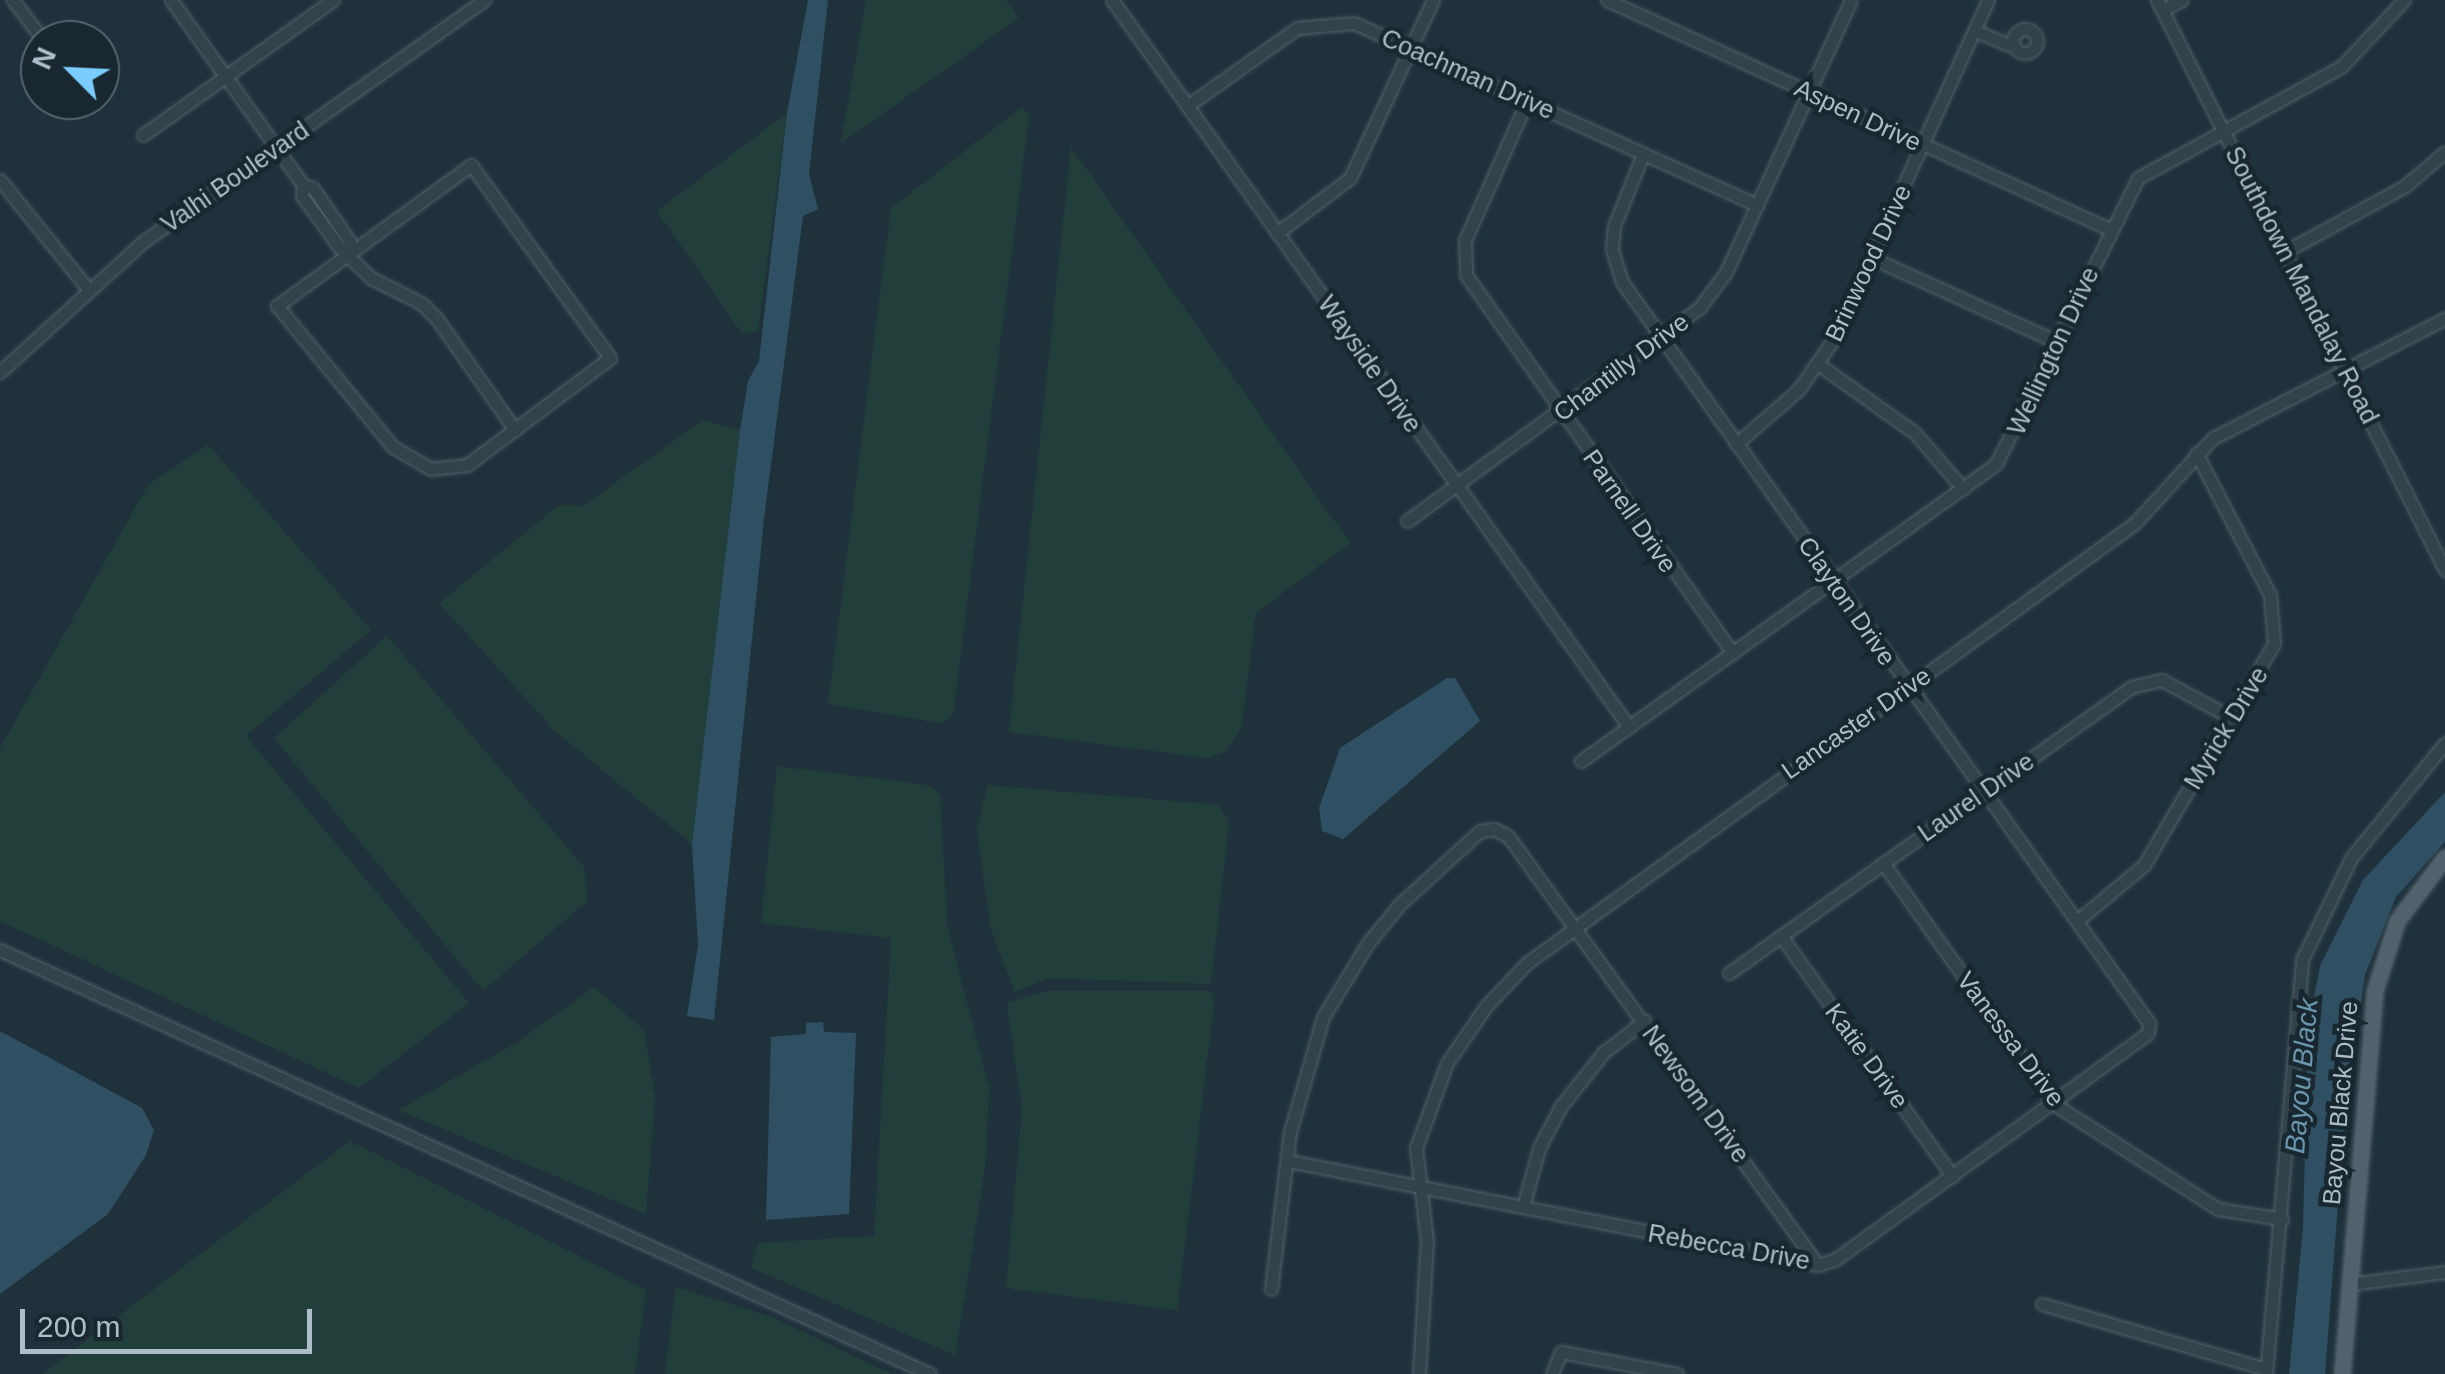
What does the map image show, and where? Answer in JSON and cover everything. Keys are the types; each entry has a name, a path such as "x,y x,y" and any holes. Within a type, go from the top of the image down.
{"main road":[{"name":"Bayou Black Drive","path":"2342,1374 2376,990 2396,920 2445,857"}],"street":[{"path":"12,0 27,20"},
{"path":"172,0 303,185 312,188 340,228 350,253 371,278 421,304 436,319 514,430"},
{"path":"143,135 334,0"},
{"name":"Valhi Boulevard","path":"0,372 88,289 276,148 484,0"},
{"path":"1278,234 1350,178 1432,0"},
{"name":"Aspen Drive","path":"1607,0 2110,229"},
{"name":"Chantilly Drive","path":"1407,520 1662,340 1715,289 1851,0"},
{"name":"Brinwood Drive","path":"1736,444 1777,411 1818,364 1872,258 1988,0"},
{"path":"2160,5 2182,0"},
{"name":"Wellington Drive","path":"1581,761 1962,489 2011,444 2110,229 2138,178 2342,67 2404,0"},
{"name":"Wayside Drive","path":"1115,1 1629,727"},
{"name":"Southdown Mandalay Road","path":"2160,5 2445,570"},
{"name":"Coachman Drive","path":"1187,106 1314,23 1354,24 1757,206"},
{"path":"1976,31 2009,45"},
{"name":"Parnell Drive","path":"1526,101 1469,228 1463,262 1470,285 1733,653"},
{"path":"2286,251 2371,207 2445,152"},
{"name":"Clayton Drive","path":"1643,154 1620,206 1612,250 1622,282 2077,921 2148,1030"},
{"path":"471,165 610,358 467,465 430,469 410,461 277,306 350,253 471,165"},
{"path":"0,180 88,289"},
{"path":"1872,258 2058,342"},
{"name":"Lancaster Drive","path":"1418,1374 1427,1241 1416,1188 1416,1148 1447,1063 1486,1006 1572,926 2135,523 2196,452 2445,318"},
{"path":"1818,364 1914,432 1962,489"},
{"name":"Myrick Drive","path":"2077,921 2144,865 2274,643 2274,607 2196,452"},
{"name":"Laurel Drive","path":"1728,973 2141,682 2174,684 2232,718"},
{"path":"2042,1304 2266,1371 2282,1219 2294,1005 2312,931 2350,858 2445,743"},
{"name":"Newsom Drive","path":"1289,1161 1301,1077 1323,1017 1378,930 1480,832 1508,836 1818,1265"},
{"name":"Vanessa Drive","path":"1882,863 2054,1104 2218,1209 2282,1219"},
{"path":"2429,874 2445,884"},
{"name":"Katie Drive","path":"1781,936 1952,1176"},
{"path":"0,950 930,1374"},
{"path":"1523,1208 1533,1165 1561,1106 1604,1052 1644,1021"},
{"name":"Rebecca Drive","path":"1289,1161 1818,1265 2054,1104 2148,1030"},
{"path":"1270,1288 1289,1161"},
{"path":"2350,1284 2445,1272"},
{"path":"1552,1374 1561,1352 1677,1374"}],"green space":[{"path":"866,0 1006,0 1019,18 841,143"},
{"path":"1022,107 1029,116 953,715 941,723 828,704 891,208"},
{"path":"787,113 758,331 742,334 657,211"},
{"path":"1071,147 1350,543 1256,613 1241,729 1227,751 1206,758 1009,732"},
{"path":"703,420 740,430 692,844 555,731 439,603 559,505 583,506"},
{"path":"208,445 371,630 246,736 469,1003 359,1088 0,921 0,748 148,485"},
{"path":"387,636 584,867 587,901 483,991 274,738"},
{"path":"777,766 928,785 940,795 947,923 989,1089 985,1169 955,1355 751,1268 758,1243 874,1236 891,938 761,923"},
{"path":"987,785 1219,805 1229,821 1211,984 1048,978 1015,992 991,930 977,831"},
{"path":"594,987 644,1030 655,1098 646,1214 398,1110 516,1043"},
{"path":"1046,991 1211,991 1214,1003 1177,1310 1006,1288 1022,1109 1007,1003"},
{"path":"350,1141 646,1290 635,1374 42,1374"},
{"path":"676,1287 772,1317 892,1374 665,1374"}],"water":[{"path":"808,0 828,0 809,174 818,209 803,216 764,519 714,1020 687,1016 698,945 692,844 740,430 748,381 759,361 787,113"},
{"path":"1447,678 1455,678 1480,721 1343,839 1322,831 1319,808 1340,748"},
{"path":"2445,792 2445,842 2396,897 2365,975 2344,1125 2325,1374 2289,1374 2303,1228 2308,1028 2320,966 2363,880"},
{"path":"823,1022 824,1032 856,1033 849,1214 766,1220 771,1037 806,1034 806,1023"},
{"path":"0,1031 142,1108 154,1130 146,1155 108,1214 0,1294"}],"water label":[{"name":"Bayou Black","path":"2302,1076"}]}
